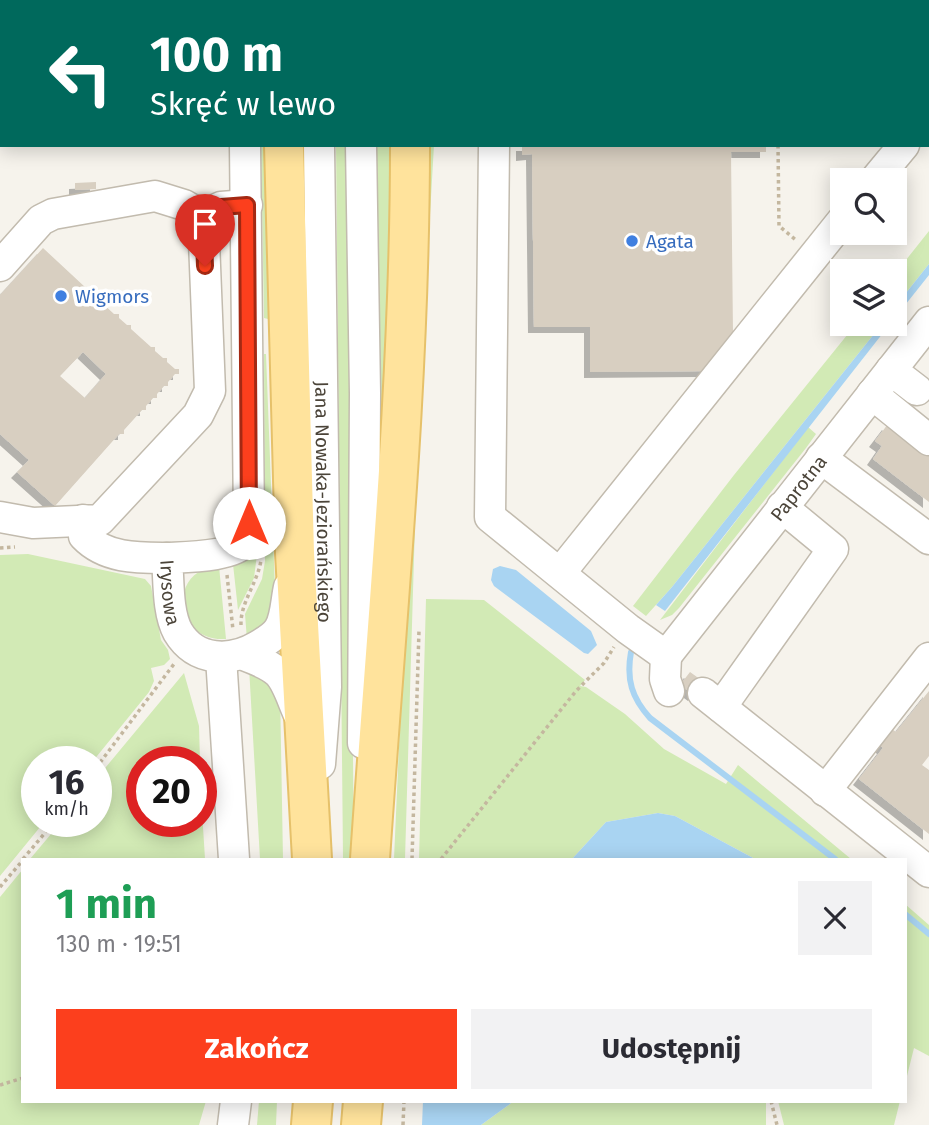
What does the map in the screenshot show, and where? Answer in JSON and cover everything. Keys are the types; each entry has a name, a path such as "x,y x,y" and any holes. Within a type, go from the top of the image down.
{"main road":[{"path":"284,147 295,553 311,841"},
{"path":"370,858 402,381 410,236 410,147"},
{"path":"311,1125 313,1103"},
{"path":"362,1125 363,1103"}],"street":[{"path":"225,552 236,549 246,540 249,523 245,147"},
{"name":"Jana Nowaka-Jeziorańskiego","path":"311,841 322,755 326,687 319,147"},
{"name":"Jana Nowaka-Jeziorańskiego","path":"360,147 365,393 362,729 370,858"},
{"path":"494,147 490,517 628,629 666,656 668,691"},
{"path":"885,168 902,147"},
{"path":"0,266 41,220 53,214 155,196 184,205 203,216"},
{"path":"203,216 221,207 247,205"},
{"path":"0,517 33,523 100,520 198,415 210,391 203,216"},
{"path":"560,573 830,235"},
{"name":"Paprotna","path":"666,656 929,322"},
{"path":"891,370 917,390"},
{"path":"872,394 929,440"},
{"path":"821,458 929,538"},
{"path":"782,507 834,549 712,700 929,872"},
{"path":"83,520 84,537 90,542 128,558 167,558"},
{"name":"Irysowa","path":"225,552 167,558 177,629 188,646 200,653 267,663 280,672 305,728"},
{"path":"234,858 234,656 269,639 278,630 295,553"},
{"path":"825,790 929,658"},
{"path":"233,1125 236,1103"}],"path":[{"path":"778,147 779,226 814,254"},
{"path":"225,552 234,656"},
{"path":"442,858 576,691 604,663 628,629"},
{"path":"112,747 188,646"},
{"path":"24,858 42,837"},
{"path":"0,887 21,861"},
{"path":"0,1085 21,1079"},
{"path":"403,1125 404,1103"},
{"path":"772,1103 777,1125"}],"green space":[{"path":"261,147 271,147 273,238 268,319 264,318"},
{"path":"336,147 347,147 354,858 343,858"},
{"path":"375,147 391,147 393,173 379,521"},
{"path":"430,147 434,147 418,424 405,858 394,858 415,384"},
{"path":"929,231 929,264 907,292 907,259"},
{"path":"846,336 872,336 646,616 633,606"},
{"path":"264,354 276,615 247,640 245,614 262,579 265,561"},
{"path":"808,427 816,434 806,448 679,608 672,615 660,620"},
{"path":"259,539 254,578 238,610 233,564"},
{"path":"28,554 145,579 151,586 161,640 170,659 164,665 151,668 154,681 149,692 105,746 21,746 21,837 32,837 0,876 0,555"},
{"path":"219,566 226,639 210,637 198,631 189,622 184,610 186,587 193,577 203,570"},
{"path":"426,599 484,600 585,680 580,686 586,687 625,714 664,749 726,784 738,765 850,858 753,858 675,816 658,813 606,822 573,858 419,858"},
{"path":"249,667 280,689 283,858 260,858"},
{"path":"184,673 199,726 200,746 126,746 126,837 204,837 205,858 31,858 49,837 112,837 112,760"},
{"path":"21,871 21,1103 205,1103 199,1125 0,1125 0,897"},
{"path":"907,906 929,925 929,1056 914,1048 907,1076"},
{"path":"259,1103 277,1103 276,1125 257,1125"},
{"path":"511,1103 766,1103 766,1125 481,1125"},
{"path":"778,1103 900,1103 894,1125 784,1125"}],"water":[{"path":"929,264 929,275 907,303 907,292"},
{"path":"872,336 881,336 665,611 656,605"},
{"path":"500,566 516,570 591,631 597,645 588,654 584,653 494,586 491,580 493,569"},
{"path":"658,813 675,816 753,858 573,858 606,822"},
{"path":"423,1103 511,1103 481,1125 422,1125"}],"building":[{"name":"Agata","path":"522,147 766,147 766,152 731,152 733,334 703,371 590,372 590,327 534,327 532,154 522,155"},
{"path":"96,182 96,189 75,190 75,183"},
{"path":"43,248 114,314 119,314 119,318 131,325 131,329 151,347 155,347 155,351 167,358 167,362 179,369 179,374 175,374 168,386 164,386 157,398 153,398 146,410 142,410 124,430 124,434 119,434 55,506 17,472 29,460 0,434 0,295","holes":["83,352 106,374 85,398 60,376"]},
{"path":"888,424 929,455 929,502 873,459 882,446 875,441"},
{"path":"690,672 704,682 694,695 680,685"},
{"path":"929,691 929,756 922,765 929,770 929,834 859,779 883,748 877,742 889,727 896,732"}],"waterway":[{"path":"631,652 629,671 632,688 650,718 834,858"},
{"path":"907,916 929,934"}],"place":[{"name":"Agata","path":"632,241"},
{"name":"Wigmors","path":"61,296"}],"route":[{"path":"205,266 203,216 221,207 247,205 249,523"}]}
